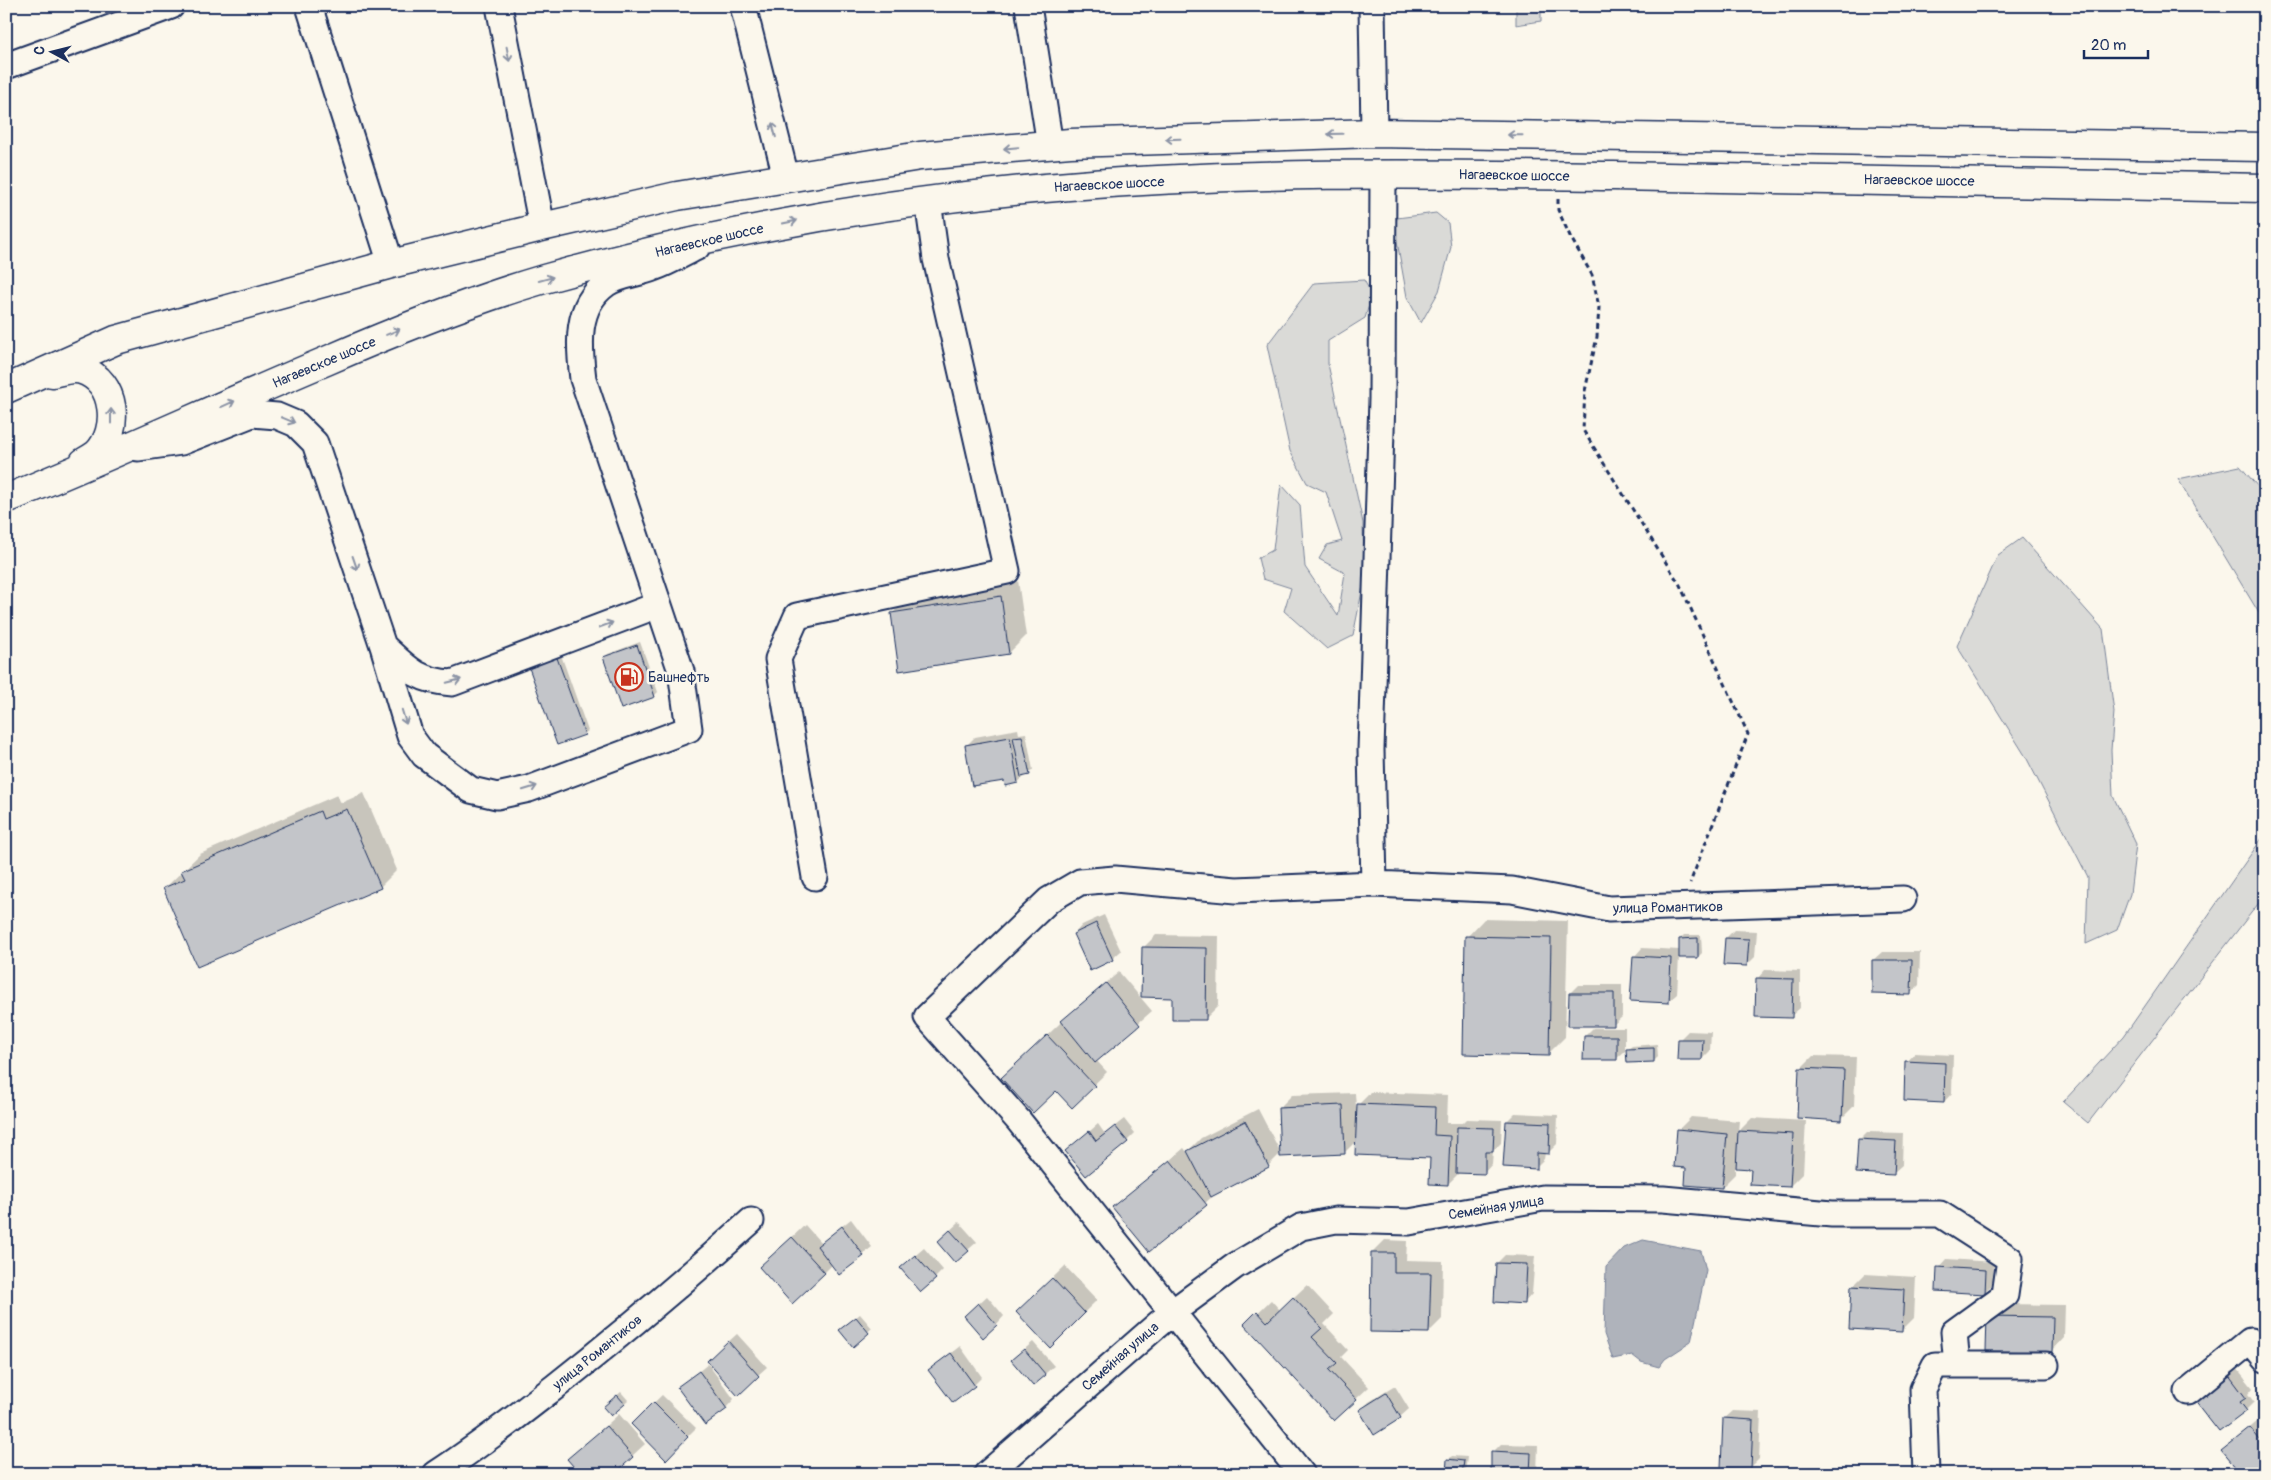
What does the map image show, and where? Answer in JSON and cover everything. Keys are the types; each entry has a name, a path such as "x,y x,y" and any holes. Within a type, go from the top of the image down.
{"main road":[{"path":"1564,136 1839,129 2265,130"},
{"path":"15,384 116,340 391,264 542,226 677,196 920,156 1050,145 1247,136 1374,133 2265,147"},
{"name":"Нагаевское шоссе","path":"6,499 399,330 478,300 576,271 719,236 802,220 928,201 1070,186 1243,177 1383,174 1941,180 2265,188"},
{"path":"1941,180 2265,204"},
{"path":"15,384 66,370 81,369 98,378 109,395 112,410 111,426 105,443 96,454 62,476"}],"street":[{"path":"6,66 171,6"},
{"path":"309,6 391,264"},
{"path":"499,6 542,226"},
{"path":"743,6 786,177"},
{"path":"1028,6 1050,145"},
{"path":"1372,6 1374,133"},
{"path":"1374,884 1371,750 1382,398 1383,174"},
{"path":"815,877 778,659 797,616 1007,571 936,259 928,201"},
{"path":"123,450 181,442 252,414 277,416 296,424 315,443 383,646 410,736 424,755 471,790 497,796 529,789 689,729 681,671 583,379 579,347 582,320 592,297 607,283 653,268 719,236"},
{"path":"383,646 417,676 438,682 452,683 658,605"},
{"name":"улица Романтиков","path":"1171,1312 1019,1121 927,1017 1048,900 1080,882 1115,880 1236,890 1374,884 1512,890 1609,909 1903,899"},
{"name":"Семейная улица","path":"987,1474 1171,1312 1235,1266 1301,1227 1336,1220 1409,1222 1543,1198 1663,1199 1832,1214 1940,1214 2010,1259 2005,1295 1954,1332 1957,1365"},
{"name":"улица Романтиков","path":"436,1474 478,1447 602,1350 687,1279 751,1221"},
{"path":"1171,1312 1225,1376 1302,1474"},
{"path":"2188,1392 2250,1341 2265,1359"},
{"path":"1926,1474 1923,1389 1935,1365 2046,1365"}],"path":[{"path":"1557,175 1558,210 1592,275 1599,307 1597,337 1585,391 1583,430 1680,585 1748,734 1704,844 1682,908"}],"shaded area":[{"path":"1516,6 1541,6 1541,21 1516,25"},
{"path":"1436,213 1448,223 1451,247 1439,291 1421,323 1407,297 1395,230 1397,218"},
{"path":"1364,280 1372,295 1365,318 1328,341 1328,364 1363,523 1364,581 1353,636 1327,649 1284,611 1291,588 1263,579 1258,558 1273,550 1281,484 1300,505 1305,567 1338,616 1345,573 1319,559 1327,545 1342,541 1326,492 1307,483 1290,451 1267,345 1314,283"},
{"path":"2240,466 2265,495 2265,623 2178,479"},
{"path":"2022,538 2103,629 2114,712 2111,750 2113,796 2136,844 2130,894 2117,930 2086,944 2088,877 2026,757 1957,646 1998,555"},
{"path":"2265,834 2265,895 2088,1123 2063,1102 2124,1036"},
{"path":"1643,1240 1701,1251 1706,1270 1691,1342 1665,1359 1659,1367 1641,1362 1632,1355 1613,1359 1604,1334 1606,1267 1624,1248"}],"building":[{"path":"1001,596 1009,654 899,671 891,613"},
{"name":"Башнефть","path":"637,645 655,697 621,709 603,657"},
{"path":"556,655 585,735 557,745 528,665"},
{"path":"1022,736 1030,775 1021,777 1013,737"},
{"path":"1010,737 1018,783 1005,786 1004,781 972,786 965,745"},
{"path":"347,809 381,888 197,967 163,888 185,879 181,871 320,811 323,819"},
{"path":"1096,923 1113,960 1090,971 1073,934"},
{"path":"1465,936 1551,938 1549,1056 1463,1054"},
{"path":"1698,938 1698,958 1679,958 1679,939"},
{"path":"1725,938 1749,939 1747,966 1723,965"},
{"path":"1142,947 1207,948 1206,1020 1172,1020 1172,998 1141,997"},
{"path":"1633,956 1671,958 1669,1003 1630,1001"},
{"path":"1872,960 1912,960 1911,995 1872,994"},
{"path":"1756,978 1793,979 1792,1018 1755,1017"},
{"path":"1106,983 1140,1025 1095,1063 1061,1021"},
{"path":"1569,993 1614,993 1614,1026 1568,1026"},
{"path":"1047,1035 1095,1086 1072,1108 1056,1091 1033,1113 1001,1078"},
{"path":"1584,1036 1617,1036 1617,1060 1583,1060"},
{"path":"1678,1039 1703,1039 1702,1060 1677,1060"},
{"path":"1654,1048 1654,1062 1627,1063 1626,1049"},
{"path":"1905,1061 1945,1063 1944,1103 1904,1101"},
{"path":"1799,1068 1844,1070 1842,1121 1797,1118"},
{"path":"1357,1104 1435,1107 1434,1135 1450,1136 1448,1185 1429,1184 1430,1158 1355,1155"},
{"path":"1343,1105 1345,1154 1280,1157 1278,1108"},
{"path":"1245,1121 1269,1167 1211,1197 1187,1151"},
{"path":"1506,1121 1550,1123 1549,1154 1537,1153 1537,1169 1503,1167"},
{"path":"1115,1126 1128,1142 1086,1176 1065,1151 1089,1131 1096,1141"},
{"path":"1457,1127 1494,1128 1493,1152 1485,1152 1485,1174 1456,1173"},
{"path":"1677,1129 1727,1134 1722,1188 1685,1185 1686,1168 1674,1167"},
{"path":"1738,1131 1793,1134 1790,1187 1750,1185 1751,1169 1736,1168"},
{"path":"1858,1139 1896,1141 1894,1175 1856,1173"},
{"path":"1170,1160 1207,1205 1149,1252 1112,1207"},
{"path":"842,1226 864,1256 839,1275 817,1246"},
{"path":"950,1230 969,1251 955,1263 937,1242"},
{"path":"792,1237 825,1273 792,1304 759,1267"},
{"path":"1371,1253 1394,1253 1394,1273 1431,1273 1429,1333 1370,1332"},
{"path":"915,1255 936,1279 921,1292 900,1268"},
{"path":"1496,1263 1527,1264 1525,1304 1494,1302"},
{"path":"1937,1267 1986,1270 1985,1294 1936,1291"},
{"path":"1052,1278 1085,1313 1050,1348 1016,1312"},
{"path":"1851,1286 1904,1289 1902,1332 1849,1329"},
{"path":"1293,1297 1322,1328 1312,1337 1337,1363 1329,1370 1357,1400 1334,1421 1244,1324 1257,1311 1267,1322"},
{"path":"978,1303 997,1325 983,1338 964,1316"},
{"path":"1987,1316 2053,1317 2052,1352 1986,1351"},
{"path":"856,1317 869,1333 853,1347 839,1330"},
{"path":"728,1341 759,1376 738,1396 707,1361"},
{"path":"1024,1349 1046,1375 1033,1386 1011,1360"},
{"path":"951,1353 975,1386 953,1403 928,1370"},
{"path":"699,1371 727,1409 705,1425 677,1387"},
{"path":"2228,1374 2246,1398 2240,1402 2247,1411 2219,1432 2194,1400"},
{"path":"1386,1393 1401,1418 1374,1435 1359,1410"},
{"path":"617,1395 625,1404 611,1416 603,1407"},
{"path":"653,1402 688,1437 666,1460 631,1424"},
{"path":"1723,1418 1753,1420 1751,1469 1721,1468"},
{"path":"606,1426 633,1457 614,1474 580,1474 567,1459"},
{"path":"2250,1428 2265,1446 2265,1460 2248,1474 2240,1474 2221,1451"},
{"path":"1491,1451 1531,1453 1530,1474 1491,1474"},
{"path":"1447,1459 1464,1461 1462,1474 1446,1474"}],"place":[{"name":"Башнефть","path":"629,677"}]}
